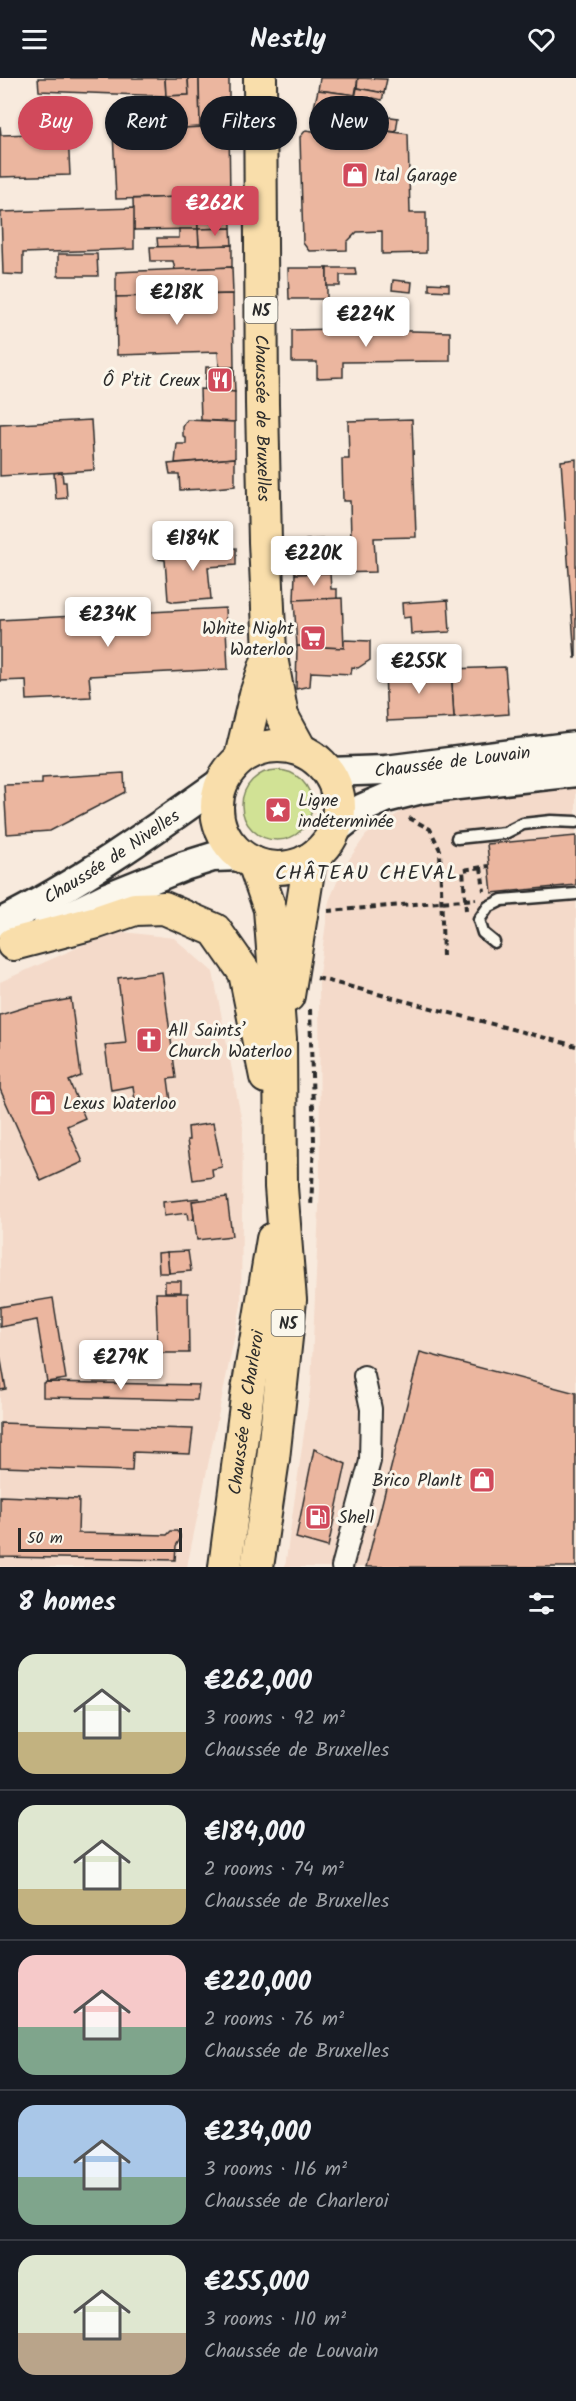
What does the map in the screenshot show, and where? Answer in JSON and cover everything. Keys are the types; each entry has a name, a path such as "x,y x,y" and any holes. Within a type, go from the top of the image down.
{"main road":[{"name":"Chaussée de Bruxelles","path":"260,78 265,542 270,652"},
{"name":"N5","path":"270,652 282,717 300,749"},
{"name":"N5","path":"241,757 256,694 270,652"},
{"name":"N5","path":"247,860 228,843 220,826 216,808 220,783 227,772 241,757 260,748 280,745 300,749 316,758 329,772"},
{"name":"Chaussée de Louvain","path":"329,772 377,771 576,746"},
{"path":"247,860 273,868 292,867 310,860 325,846 336,829 340,809 337,790 329,772"},
{"name":"Chaussée de Louvain","path":"336,829 363,808 386,798 422,789 576,772"},
{"name":"Chaussée de Nivelles","path":"4,939 57,892 165,822 220,783"},
{"name":"Chaussée de Nivelles","path":"4,939 183,866 213,857 247,860"},
{"name":"Chaussée de Charleroi","path":"247,860 270,909 280,1039 280,1146 290,1300 273,1459 257,1567"},
{"name":"Chaussée de Charleroi","path":"280,1039 293,973 310,860"},
{"path":"4,939 97,922 135,909 164,908 215,930 245,973 280,1146"},
{"name":"Chaussée de Charleroi","path":"225,1567 249,1390 282,1187"}],"street":[{"path":"342,1567 370,1461 371,1409 364,1376"}],"lane":[{"path":"457,838 506,833 523,824 551,821 576,822"},
{"path":"494,942 483,933 479,920 488,907 502,900 574,895"}],"path":[{"path":"403,813 430,829 440,850 443,957"},
{"path":"466,912 463,870 489,866"},
{"path":"302,909 316,911 485,899 481,867"},
{"path":"293,973 576,1046"}],"shaded area":[{"path":"576,787 576,1567 285,1567 311,1384 320,1187 319,974 329,901 343,868 366,835 411,805 472,795"},
{"path":"115,931 174,938 213,972 243,1127 241,1305 187,1567 0,1567 0,982"}],"green space":[{"path":"277,770 296,776 306,786 312,805 306,824 296,834 277,840 258,834 248,824 242,805 248,786 258,776"}],"building":[{"path":"38,78 165,78 166,96 39,91"},
{"path":"165,78 188,78 189,95 166,96"},
{"path":"188,78 199,78 200,127 188,128 188,96 166,96 189,95"},
{"path":"199,78 229,78 229,96 200,96 200,127"},
{"path":"320,78 358,78 355,95 318,90"},
{"path":"358,78 387,79 384,93 357,88"},
{"path":"357,88 384,93 383,96 355,96"},
{"path":"318,90 355,95 355,96 317,96"},
{"path":"389,117 398,118 396,132 389,131"},
{"path":"0,126 1,135 18,134 18,150 69,150 70,175 0,177"},
{"path":"200,127 200,150 229,150 230,196 116,199 114,150 188,150 188,128"},
{"name":"Ital Garage","path":"306,130 309,130 309,150 389,150 389,132 408,134 410,213 426,213 426,253 382,254 382,231 357,232 347,242 347,250 309,251 303,243 300,137"},
{"path":"197,196 198,229 134,230 133,199"},
{"path":"197,196 230,196 231,228 198,229"},
{"path":"134,208 134,249 23,253 23,275 3,274 1,212"},
{"path":"231,228 232,245 199,247 198,229"},
{"path":"179,229 198,229 199,247 158,248 157,238 179,238"},
{"path":"232,245 232,267 175,270 173,261 151,261 150,247"},
{"path":"58,254 97,254 98,276 58,276"},
{"path":"232,267 233,294 116,297 116,272"},
{"path":"288,268 327,268 327,299 289,299"},
{"path":"327,268 355,268 356,275 340,275 340,286 327,286"},
{"path":"393,280 412,282 411,292 392,290"},
{"path":"429,283 449,284 449,291 429,290"},
{"path":"233,294 234,367 219,367 218,352 117,355 116,297"},
{"path":"292,330 450,332 450,361 343,362 343,377 317,378 317,362 292,362"},
{"path":"206,367 234,367 235,392 205,389"},
{"path":"200,389 235,392 235,422 201,420"},
{"path":"412,419 416,537 374,538 376,572 295,574 293,555 306,540 351,538 350,501 343,501 342,459 349,459 348,421"},
{"path":"91,420 94,470 0,476 0,425"},
{"path":"187,420 235,422 235,458 175,463 177,444 186,444 183,427"},
{"path":"235,458 235,486 205,489 180,490 179,474 170,474 168,464"},
{"path":"576,459 576,658 575,658 561,461"},
{"path":"62,472 63,482 66,482 67,498 56,499 54,473"},
{"path":"236,548 236,565 208,567 211,599 174,602 168,600 165,560 159,559 158,553"},
{"path":"330,573 331,589 337,589 337,599 294,600 295,574"},
{"path":"342,598 344,648 297,646 294,600"},
{"path":"448,600 450,632 411,634 410,617 403,618 402,603"},
{"path":"225,608 228,669 89,676 91,697 27,700 26,680 0,681 0,620"},
{"path":"344,640 370,641 370,660 358,668 352,667 351,674 311,672 310,686 296,689 297,646 344,648"},
{"path":"505,667 509,714 454,718 451,669"},
{"path":"451,669 454,718 387,721 385,672"},
{"path":"124,773 125,792 50,831 7,834 4,785 42,784 42,778"},
{"path":"576,836 576,885 492,893 487,844"},
{"name":"All Saints’ Church Waterloo","path":"162,972 176,1078 168,1079 171,1102 136,1108 133,1086 111,1090 105,1045 126,1043 118,978"},
{"name":"Lexus Waterloo","path":"71,999 81,1076 69,1081 85,1118 67,1126 83,1162 41,1181 0,1089 0,1015 26,1007"},
{"path":"213,1123 222,1167 212,1169 213,1177 193,1180 187,1140 189,1140 188,1127"},
{"path":"227,1197 232,1236 197,1240 192,1201"},
{"path":"199,1198 200,1200 192,1201 194,1219 188,1220 187,1213 164,1216 163,1202"},
{"path":"188,1251 191,1271 169,1273 167,1252"},
{"path":"167,1252 169,1273 159,1273 158,1253"},
{"path":"165,1281 181,1281 181,1292 165,1292"},
{"path":"156,1293 188,1293 189,1353 158,1353"},
{"path":"53,1298 66,1379 47,1382 37,1320 0,1327 0,1307"},
{"name":"Brico PlanIt","path":"420,1352 576,1393 576,1567 366,1567"},
{"path":"0,1355 6,1389 0,1390"},
{"path":"43,1383 199,1385 197,1400 43,1397"},
{"path":"0,1423 193,1429 190,1454 133,1452 132,1471 0,1467"},
{"name":"Shell","path":"314,1449 346,1464 328,1547 296,1538"},
{"path":"0,1496 79,1499 78,1533 167,1535 171,1531 177,1531 180,1539 176,1546 175,1560 0,1557"}],"place":[{"name":"Ital Garage","path":"355,175"},
{"name":"Ô P'tit Creux","path":"220,380"},
{"name":"White Night Waterloo","path":"313,638"},
{"name":"Ligne indéterminée","path":"278,810"},
{"name":"All Saints’ Church Waterloo","path":"149,1040"},
{"name":"Lexus Waterloo","path":"43,1103"},
{"name":"Brico PlanIt","path":"482,1480"},
{"name":"Shell","path":"318,1517"}],"district":[{"name":"CHÂTEAU CHEVAL","path":"367,872"}]}
